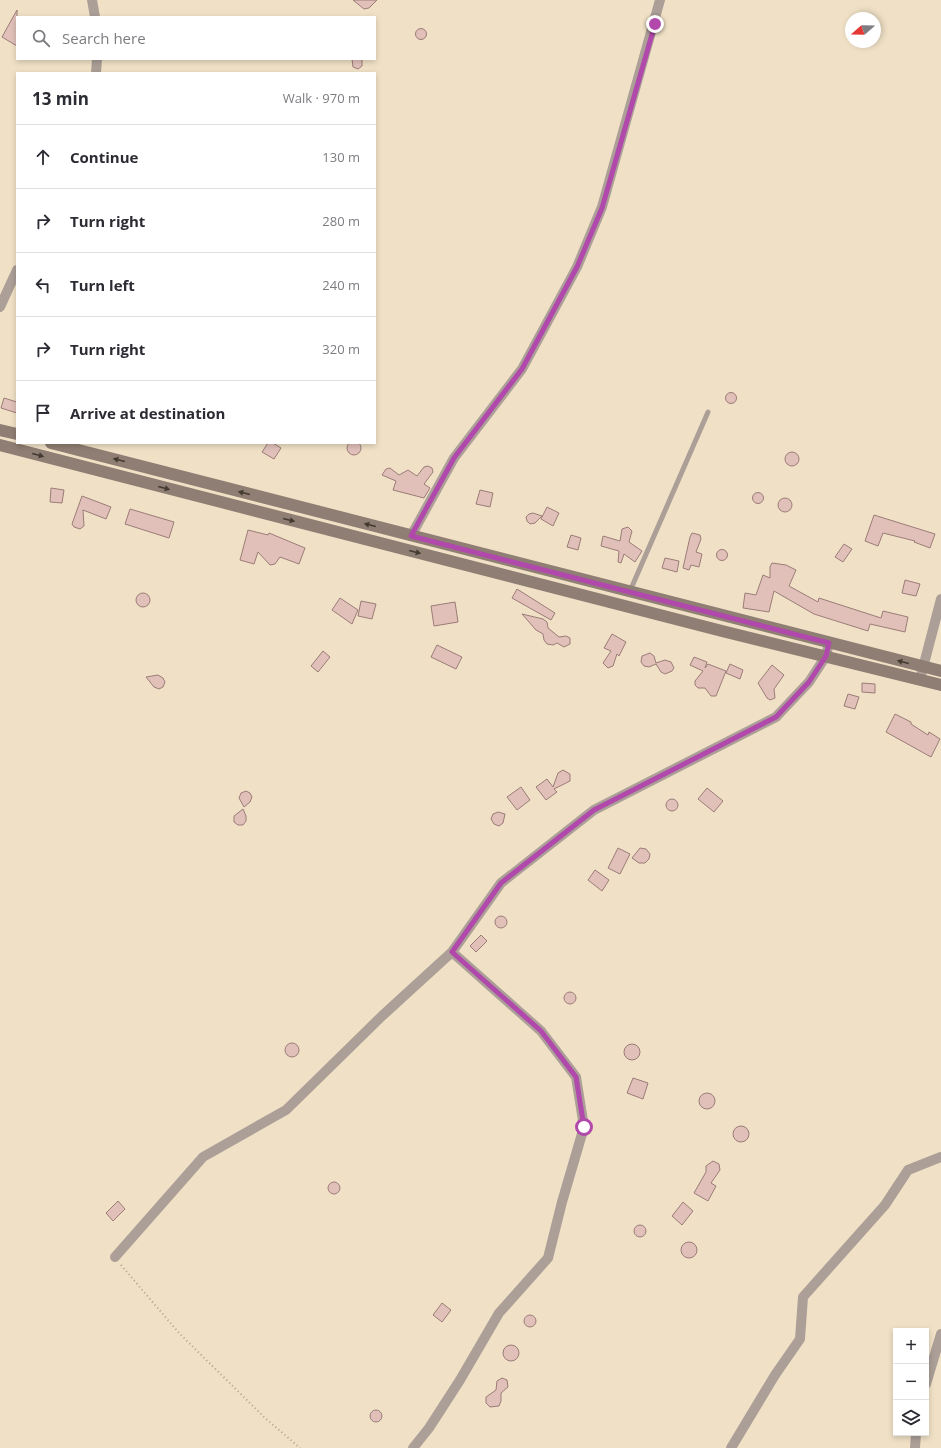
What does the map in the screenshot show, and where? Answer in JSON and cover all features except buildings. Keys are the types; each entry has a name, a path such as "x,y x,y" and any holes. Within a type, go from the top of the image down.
{"main road":[{"path":"0,430 16,434"},
{"path":"54,444 941,671"},
{"path":"0,445 941,685"}],"street":[{"path":"92,0 95,16"},
{"path":"411,536 454,458 522,369 577,267 602,208 660,0"},
{"path":"96,72 97,60"},
{"path":"0,307 16,272"},
{"path":"920,679 941,599"},
{"path":"115,1257 203,1157 286,1110 382,1016 452,952 501,883 594,810 776,717 809,682 826,656 829,643"},
{"path":"414,1448 460,1380 499,1313 548,1258 562,1202 584,1127 576,1077 541,1031 452,952"},
{"path":"731,1448 775,1375 800,1339 803,1297 885,1205 908,1170 941,1157"},
{"path":"929,1374 941,1334"},
{"path":"915,1448 916,1436"}],"lane":[{"path":"629,592 708,412"}],"path":[{"path":"115,1257 179,1333 264,1417 300,1448"}],"route":[{"path":"584,1127 576,1077 541,1031 452,952 501,883 594,810 776,717 809,682 826,656 829,643 411,536 454,458 522,369 577,267 602,208 655,24"}]}
